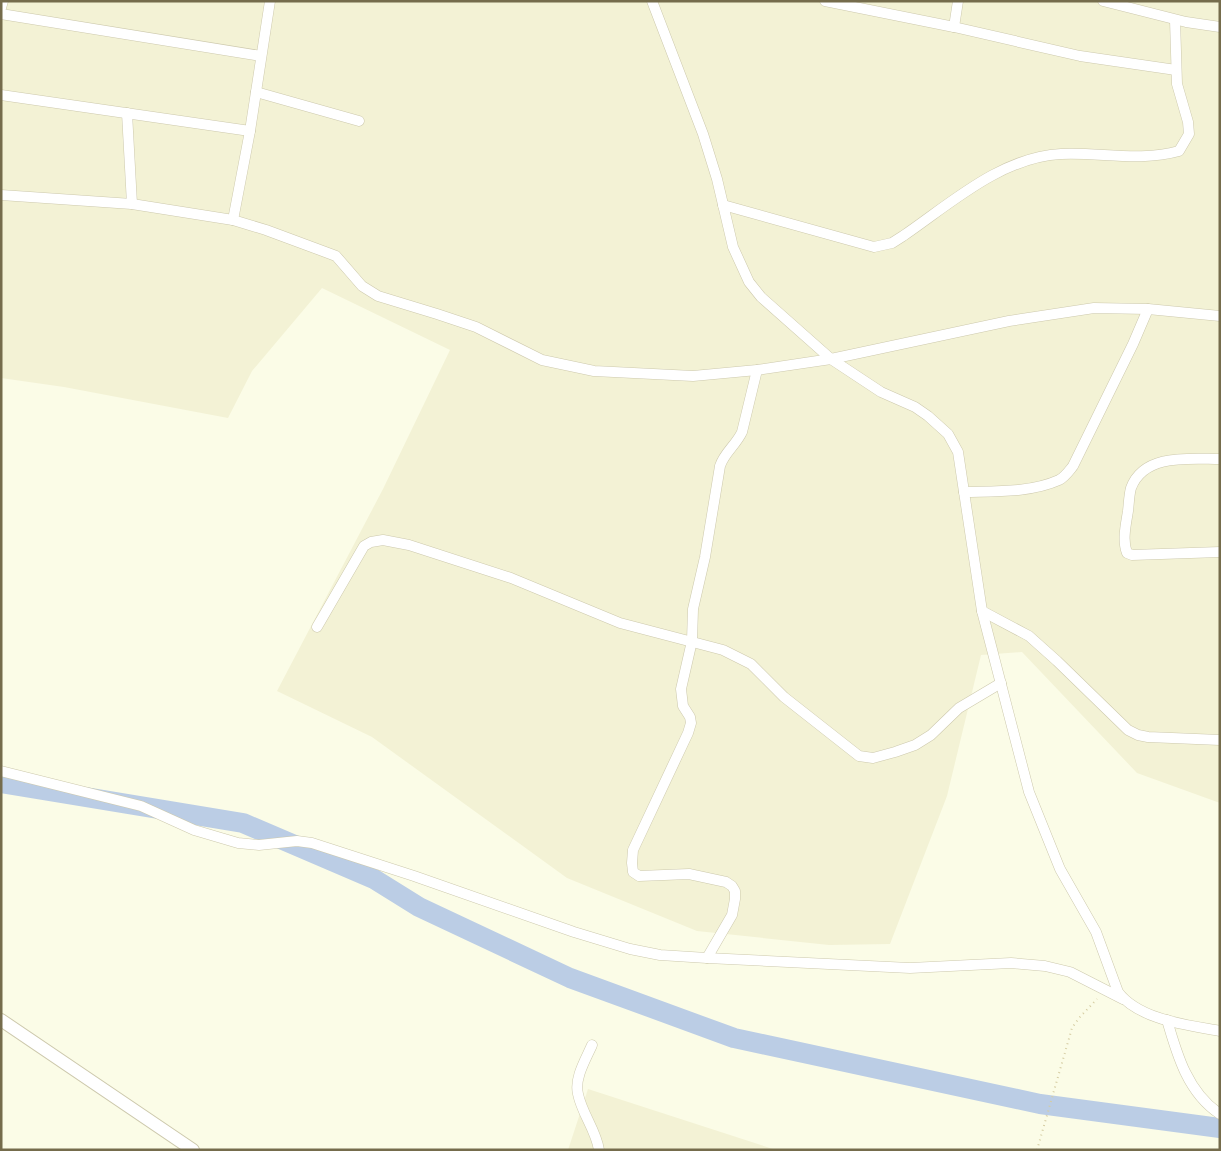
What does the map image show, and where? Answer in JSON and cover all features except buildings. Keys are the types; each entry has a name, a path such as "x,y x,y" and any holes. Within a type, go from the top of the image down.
{"street":[{"path":"1,8 3,1"},
{"path":"233,220 250,131 270,1"},
{"path":"652,1 703,134 733,247 748,282 761,297 831,359 881,392 915,407 928,416 948,434 958,452 982,611 1029,792 1050,847 1096,932 1118,992 1124,999"},
{"path":"825,1 954,27 1080,56 1176,70"},
{"path":"954,27 958,1"},
{"path":"1103,1 1175,20 1220,27"},
{"path":"1,14 262,56"},
{"path":"723,205 874,247 892,243 980,182 1011,166 1043,156 1062,154 1152,156 1179,151 1189,134 1176,70 1175,20"},
{"path":"256,92 359,122"},
{"path":"1,94 250,131"},
{"path":"127,113 132,204"},
{"path":"1,195 132,204 233,220 336,256 369,292 476,327 542,360 594,371 694,376 757,370 831,359 1018,319 1094,308 1148,309 1220,316"},
{"path":"964,492 1014,490 1060,480 1066,475 1073,466 1133,344 1148,309"},
{"path":"707,958 732,915 735,892 732,886 726,882 689,874 639,876 633,872 633,850 691,723 690,717 683,706 681,689 692,641 693,609 705,557 720,466 722,459 738,440 742,432 757,370"},
{"path":"1220,459 1180,458 1153,464 1143,471 1131,489 1125,548 1132,555 1220,552"},
{"path":"317,627 364,546 371,542 382,540 409,546 511,578 620,623 722,650 751,664 784,697 859,756 873,758 915,744 931,734 959,708 1001,683"},
{"path":"982,611 1029,636 1128,730 1138,736 1148,738 1220,740"},
{"path":"1,771 141,806 194,830 238,843 259,845 298,841 312,843 630,949 660,955 910,968 1011,963 1045,966 1070,972 1124,999 1140,1010 1166,1020 1220,1031"},
{"path":"1,1020 193,1150"},
{"path":"1166,1020 1177,1056 1185,1074 1204,1100 1220,1114"},
{"path":"592,1046 580,1073 577,1093 597,1138 599,1150"}],"path":[{"path":"1037,1150 1072,1028 1097,998 1102,989"}],"shaded area":[{"path":"1,1 1220,1 1220,803 1137,773 1022,652 981,655 947,796 890,944 829,945 697,931 567,878 372,737 277,691 383,489 450,350 322,288 252,371 228,418 64,387 1,378"},
{"path":"588,1089 776,1150 568,1150"}],"waterway":[{"path":"1,783 243,823 374,879 419,907 570,978 734,1038 1040,1104 1220,1128"}]}
